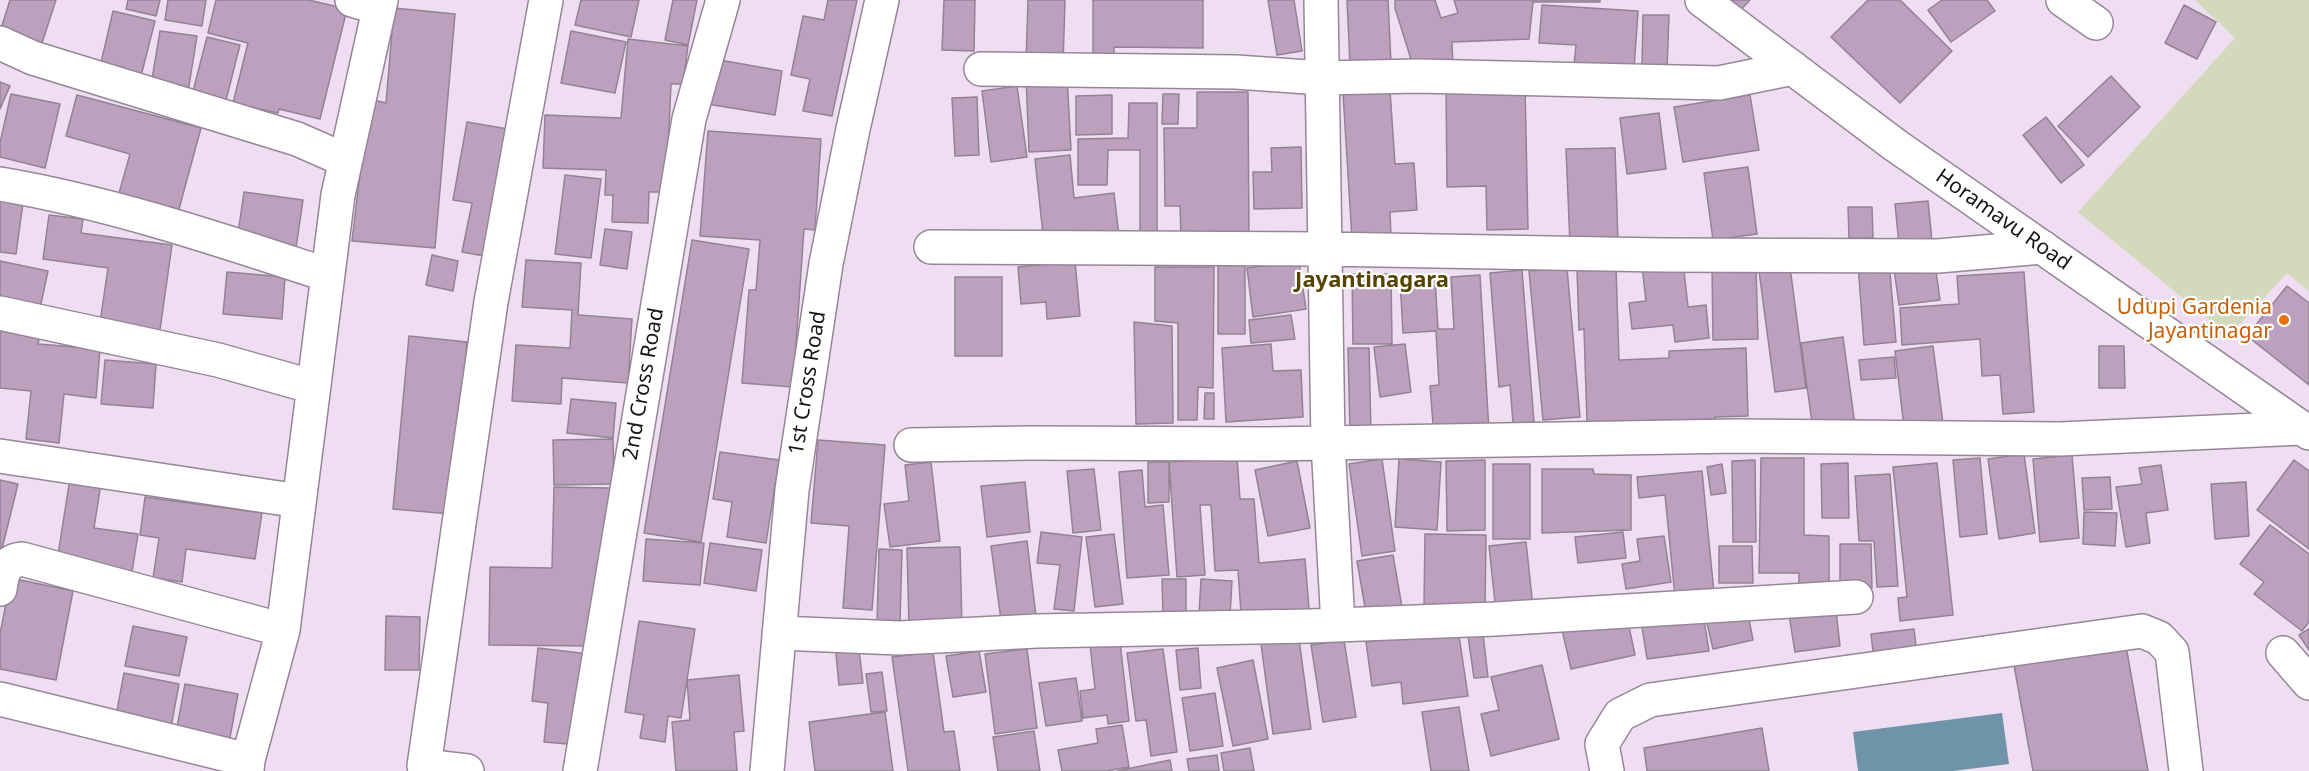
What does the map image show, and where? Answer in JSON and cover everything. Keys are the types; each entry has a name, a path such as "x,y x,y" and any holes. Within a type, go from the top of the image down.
{"street":[{"path":"467,771 423,768 491,302 546,0"},
{"name":"2nd Cross Road","path":"580,771 689,119 723,0"},
{"name":"1st Cross Road","path":"767,771 792,490 826,264 882,0"},
{"path":"1321,0 1328,443 1338,625"},
{"name":"Horamavu Road","path":"1702,0 1894,145 2306,430"},
{"path":"2063,0 2096,23"},
{"path":"0,699 247,766 283,630 338,195 371,3"},
{"path":"0,43 33,58 297,139 345,160"},
{"path":"981,69 1236,72 1322,78 1429,76 1719,83 1793,68"},
{"path":"0,184 60,195 224,241 328,275"},
{"path":"932,247 1938,256 2042,247"},
{"path":"0,313 218,360 314,387"},
{"path":"911,445 1328,443 1737,436 2060,439 2306,430"},
{"path":"0,456 299,501"},
{"path":"0,589 3,571 7,564 13,560 22,559 283,630"},
{"path":"779,633 899,638 1037,631 1338,625 1494,619 1856,597"},
{"path":"1607,771 1602,744 1620,716 1650,700 2142,631 2159,638 2172,651 2186,771"},
{"path":"2283,653 2309,683"}],"green space":[{"path":"2195,0 2309,0 2309,291 2287,273 2229,336 2078,212 2235,38"}],"water":[{"path":"2002,713 2009,764 1953,771 1858,771 1853,732"}],"building":[{"path":"10,0 56,0 41,46 0,32"},
{"path":"128,0 160,0 156,16 126,9"},
{"path":"168,0 206,0 202,26 165,20"},
{"path":"216,0 309,0 347,9 320,119 279,109 278,113 233,103 248,43 208,33"},
{"path":"581,0 639,0 631,37 575,25"},
{"path":"673,0 697,0 688,45 665,40"},
{"path":"828,0 857,0 832,116 803,111 810,79 791,75 803,16 824,20"},
{"path":"944,0 975,0 974,51 942,50"},
{"path":"1028,0 1065,0 1063,64 1026,63"},
{"path":"1093,0 1203,0 1203,48 1114,47 1114,56 1093,55"},
{"path":"1268,0 1294,0 1302,51 1277,55"},
{"path":"1347,0 1388,0 1391,63 1350,65"},
{"path":"1395,0 1435,0 1441,18 1458,13 1454,0 1600,0 1600,2 1533,2 1529,39 1452,42 1453,68 1414,69 1395,8"},
{"path":"1720,0 1750,0 1737,14"},
{"path":"1868,0 1900,0 1952,51 1900,103 1831,37"},
{"path":"1942,0 1987,0 1995,11 1951,42 1928,10"},
{"path":"1542,5 1638,11 1634,69 1574,65 1576,45 1539,43"},
{"path":"2184,5 2216,22 2197,59 2165,43"},
{"path":"394,8 455,14 435,248 352,241 369,99 386,103"},
{"path":"113,11 155,21 141,76 100,67"},
{"path":"1643,15 1669,15 1667,69 1642,68"},
{"path":"160,31 197,36 188,92 151,85"},
{"path":"571,31 626,42 615,93 561,83"},
{"path":"207,37 240,45 225,104 192,95"},
{"path":"628,39 688,46 683,84 671,84 666,192 649,192 648,223 612,222 613,195 605,195 606,170 543,168 545,115 621,118"},
{"path":"714,59 782,71 775,115 707,104"},
{"path":"1067,75 1071,150 1029,152 1026,77"},
{"path":"2111,76 2140,107 2088,157 2058,126"},
{"path":"0,82 10,86 0,109"},
{"path":"1525,85 1528,229 1487,230 1486,186 1447,187 1446,87"},
{"path":"1017,86 1027,157 991,162 982,91"},
{"path":"1390,90 1395,164 1414,163 1417,210 1390,212 1391,236 1352,239 1343,93"},
{"path":"1197,92 1248,92 1249,235 1181,236 1180,206 1165,206 1164,128 1197,128"},
{"path":"11,94 60,104 45,168 0,157 0,143"},
{"path":"1163,94 1179,94 1178,124 1162,124"},
{"path":"77,95 201,128 176,220 116,204 130,154 66,136"},
{"path":"1112,95 1112,134 1076,135 1076,96"},
{"path":"1750,95 1759,150 1683,162 1674,107"},
{"path":"977,97 979,155 955,156 952,98"},
{"path":"1129,103 1157,103 1157,233 1140,234 1140,150 1108,150 1107,185 1078,185 1078,139 1128,138"},
{"path":"1659,113 1666,169 1627,174 1620,118"},
{"path":"2046,117 2084,165 2061,183 2023,135"},
{"path":"467,122 508,129 484,256 462,252 472,203 453,200"},
{"path":"708,131 821,139 815,230 804,229 793,387 742,383 749,290 756,290 760,240 700,236"},
{"path":"1301,147 1302,208 1254,209 1253,172 1272,172 1271,148"},
{"path":"1615,148 1618,242 1570,244 1566,149"},
{"path":"1070,155 1074,198 1114,193 1119,236 1044,244 1035,159"},
{"path":"1748,167 1757,234 1713,240 1704,173"},
{"path":"565,175 601,179 591,258 555,254"},
{"path":"244,192 303,200 296,248 237,240"},
{"path":"0,200 23,203 16,254 0,252"},
{"path":"1928,201 1932,241 1899,244 1895,204"},
{"path":"1848,207 1872,207 1873,238 1849,238"},
{"path":"49,215 83,219 81,233 172,245 159,337 99,329 108,268 43,259"},
{"path":"605,229 632,232 627,269 600,265"},
{"path":"692,240 749,249 701,542 644,533"},
{"path":"432,255 458,261 453,291 426,285"},
{"path":"526,260 581,263 578,315 632,319 628,383 562,378 561,404 512,401 516,345 570,348 572,310 522,307"},
{"path":"0,261 48,271 39,313 0,305"},
{"path":"1075,261 1080,316 1047,319 1046,302 1021,304 1018,267"},
{"path":"1245,261 1245,334 1218,334 1218,262"},
{"path":"1299,261 1306,309 1253,317 1247,268"},
{"path":"1889,261 1896,342 1864,345 1858,264"},
{"path":"1683,262 1688,307 1706,305 1709,338 1675,342 1673,325 1632,329 1629,303 1646,301 1642,266"},
{"path":"1935,264 1940,300 1899,305 1894,269"},
{"path":"1712,265 1756,267 1758,339 1713,340"},
{"path":"1155,267 1214,267 1213,388 1198,387 1197,420 1178,420 1178,323 1155,321"},
{"path":"1616,267 1619,360 1669,358 1669,351 1746,348 1748,416 1587,422 1584,329 1579,330 1577,269"},
{"path":"1790,267 1806,388 1775,392 1759,271"},
{"path":"1567,268 1580,417 1543,420 1529,271"},
{"path":"1522,270 1534,422 1513,423 1510,385 1499,387 1490,273"},
{"path":"227,272 285,277 282,319 223,314"},
{"path":"2024,272 2034,412 2003,414 2000,375 1982,376 1980,339 1902,345 1900,308 1959,304 1957,276"},
{"path":"1352,274 1391,274 1392,344 1353,344"},
{"path":"1480,275 1489,432 1434,436 1430,386 1439,385 1436,331 1403,333 1400,280 1435,278 1438,329 1454,329 1451,277"},
{"path":"955,277 1002,277 1002,356 955,356"},
{"name":"Udupi Gardenia Jayantinagar","path":"2287,286 2309,303 2309,385 2247,336"},
{"path":"1291,315 1295,339 1251,343 1249,320"},
{"path":"1134,322 1172,326 1173,423 1136,424"},
{"path":"0,331 40,335 38,344 100,349 96,398 64,394 59,443 26,439 31,391 0,388"},
{"path":"409,336 467,342 451,514 393,509"},
{"path":"1843,337 1855,425 1813,430 1801,343"},
{"path":"1271,344 1273,371 1301,370 1303,417 1226,422 1222,348"},
{"path":"1405,344 1411,392 1380,397 1374,347"},
{"path":"1933,346 1943,423 1904,427 1895,351"},
{"path":"2099,346 2124,346 2125,388 2099,388"},
{"path":"1348,348 1369,348 1371,433 1350,433"},
{"path":"1894,357 1896,378 1861,380 1859,360"},
{"path":"105,360 156,364 153,408 101,404"},
{"path":"1205,393 1214,393 1214,419 1204,419"},
{"path":"571,399 616,403 613,438 567,433"},
{"path":"613,439 614,484 554,485 553,440"},
{"path":"818,440 885,445 872,610 843,608 849,526 811,523"},
{"path":"720,452 779,460 766,543 727,537 732,502 713,499"},
{"path":"2024,454 2035,533 1999,539 1988,459"},
{"path":"2072,455 2079,538 2040,542 2033,459"},
{"path":"1237,457 1240,499 1254,499 1259,563 1305,559 1309,609 1241,614 1238,570 1215,571 1211,505 1200,505 1205,575 1177,577 1169,462"},
{"path":"1761,458 1804,458 1804,535 1829,536 1829,588 1799,588 1799,573 1759,573"},
{"path":"1980,458 1987,534 1960,537 1953,460"},
{"path":"1382,459 1395,551 1362,556 1349,464"},
{"path":"1399,459 1441,462 1437,530 1395,527"},
{"path":"1485,460 1485,530 1447,531 1446,461"},
{"path":"1755,460 1756,542 1733,542 1732,461"},
{"path":"2294,460 2309,471 2309,549 2257,510"},
{"path":"1297,461 1310,528 1268,536 1255,470"},
{"path":"931,462 940,541 890,547 884,504 909,501 905,465"},
{"path":"1148,462 1169,462 1169,502 1148,503"},
{"path":"1848,463 1849,518 1822,518 1821,464"},
{"path":"1937,463 1953,615 1900,621 1898,598 1907,597 1893,467"},
{"path":"1493,464 1530,464 1530,539 1493,539"},
{"path":"1722,464 1726,493 1711,495 1707,467"},
{"path":"2161,465 2168,510 2146,513 2150,543 2126,547 2116,487 2142,484 2139,468"},
{"path":"1094,469 1101,530 1073,533 1067,471"},
{"path":"1542,469 1593,469 1594,474 1631,475 1631,530 1542,533"},
{"path":"1142,470 1145,507 1163,505 1169,575 1127,578 1119,472"},
{"path":"1702,471 1714,593 1675,597 1665,495 1639,498 1637,477"},
{"path":"71,472 102,477 94,528 138,534 132,572 57,561"},
{"path":"1890,474 1898,586 1877,587 1874,541 1859,541 1855,476"},
{"path":"2110,477 2112,509 2084,510 2082,478"},
{"path":"0,480 18,484 0,557"},
{"path":"1025,482 1030,532 987,537 981,486"},
{"path":"2246,482 2249,536 2215,539 2211,484"},
{"path":"554,487 611,488 595,646 489,645 490,567 552,568"},
{"path":"145,497 262,513 255,559 186,549 182,582 153,578 159,538 140,535"},
{"path":"2084,512 2117,513 2115,546 2083,544"},
{"path":"2270,525 2309,554 2309,622 2302,631 2254,594 2264,582 2240,564"},
{"path":"1041,532 1082,537 1074,611 1054,609 1060,565 1037,563"},
{"path":"1623,532 1626,558 1578,563 1575,537"},
{"path":"1114,534 1123,604 1095,607 1086,537"},
{"path":"1425,534 1486,535 1485,607 1424,606"},
{"path":"1664,536 1671,582 1626,589 1622,564 1640,561 1637,539"},
{"path":"646,539 704,543 700,585 643,581"},
{"path":"1027,541 1036,616 1001,620 991,546"},
{"path":"1526,542 1533,607 1496,612 1489,546"},
{"path":"710,543 762,550 756,591 704,583"},
{"path":"1840,544 1871,544 1872,588 1840,588"},
{"path":"1719,546 1752,546 1753,583 1719,583"},
{"path":"960,547 962,626 909,627 907,548"},
{"path":"879,549 902,550 900,623 877,623"},
{"path":"1393,555 1402,607 1366,613 1357,561"},
{"path":"11,578 73,591 56,680 0,669 0,634"},
{"path":"1162,579 1186,579 1186,616 1163,616"},
{"path":"1201,579 1232,581 1230,616 1199,615"},
{"path":"1835,602 1840,646 1795,652 1789,615"},
{"path":"1626,612 1635,655 1571,669 1561,625"},
{"path":"1703,613 1709,651 1647,659 1641,621"},
{"path":"1748,614 1753,640 1713,649 1707,623"},
{"path":"386,616 420,617 419,670 385,670"},
{"path":"639,621 695,629 681,718 668,716 665,742 640,738 644,715 625,712"},
{"path":"133,626 187,637 179,676 125,666"},
{"path":"1458,629 1468,696 1403,704 1401,682 1372,686 1366,642"},
{"path":"1914,629 1917,655 1874,660 1871,634"},
{"path":"2309,629 2309,650 2299,635"},
{"path":"1483,634 1488,677 1474,678 1468,636"},
{"path":"1299,639 1311,729 1273,734 1261,644"},
{"path":"1344,640 1356,717 1323,722 1311,645"},
{"path":"858,641 863,683 839,685 835,644"},
{"path":"1120,642 1129,721 1108,724 1107,715 1083,718 1080,691 1095,689 1090,645"},
{"path":"2126,646 2148,771 2033,771 2014,665"},
{"path":"538,648 589,654 580,745 544,742 548,703 532,701"},
{"path":"1198,648 1201,688 1180,690 1176,650"},
{"path":"1027,649 1037,728 995,734 985,654"},
{"path":"1163,649 1177,752 1151,756 1146,720 1136,721 1127,653"},
{"path":"979,651 986,692 953,697 946,656"},
{"path":"933,652 944,732 954,731 960,771 908,771 892,657"},
{"path":"1253,660 1268,739 1233,746 1217,668"},
{"path":"1542,665 1559,739 1491,756 1481,714 1499,710 1491,677"},
{"path":"882,672 887,711 871,712 866,674"},
{"path":"124,673 179,684 171,727 116,716"},
{"path":"739,675 744,731 734,732 737,771 676,771 672,722 690,720 687,680"},
{"path":"1076,678 1082,721 1046,726 1039,683"},
{"path":"185,684 238,694 229,743 176,733"},
{"path":"1215,693 1223,746 1190,751 1182,698"},
{"path":"1459,707 1469,771 1431,771 1422,712"},
{"path":"885,712 893,771 815,771 809,722"},
{"path":"1122,725 1129,767 1106,771 1062,771 1058,750 1098,743 1096,729"},
{"path":"1762,728 1769,771 1647,771 1644,748"},
{"path":"1034,731 1040,771 998,771 993,737"},
{"path":"1250,748 1254,771 1224,771 1221,753"},
{"path":"1217,755 1219,771 1189,771 1187,759"},
{"path":"1170,760 1172,771 1117,771"}],"place":[{"name":"Udupi Gardenia Jayantinagar","path":"2284,320"}],"district":[{"name":"Jayantinagara","path":"1372,281"}]}
